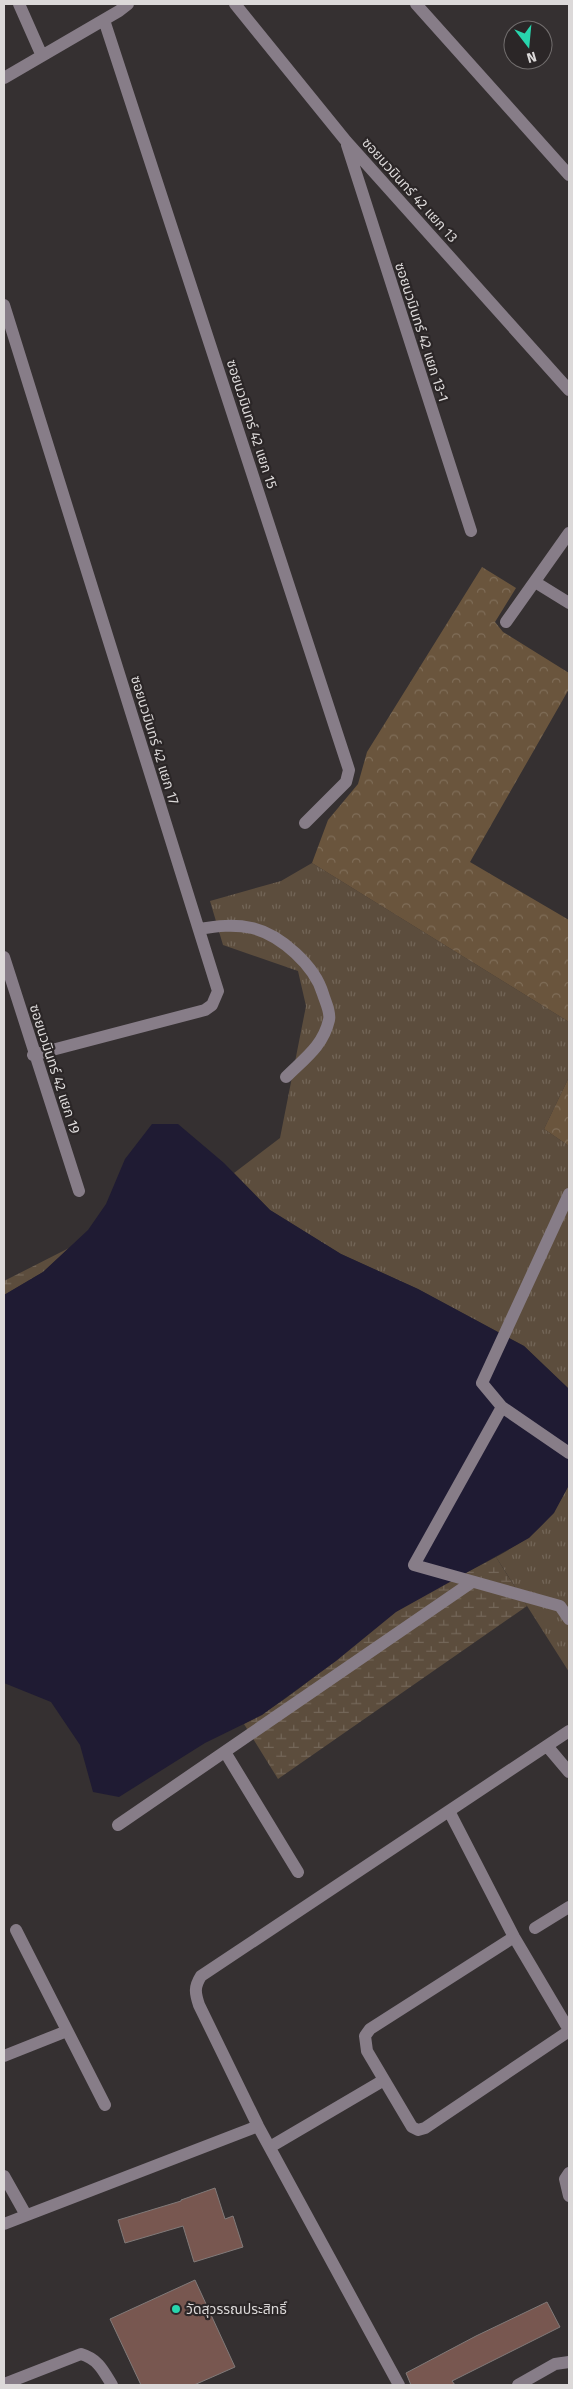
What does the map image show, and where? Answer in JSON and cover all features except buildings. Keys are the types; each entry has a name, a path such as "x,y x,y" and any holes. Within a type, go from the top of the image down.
{"street":[{"path":"19,4 42,56"},
{"path":"4,78 128,4"},
{"name":"ซอยนวมินทร์ 42 แยก 13","path":"235,4 346,141 569,390"},
{"path":"416,4 569,175"},
{"name":"ซอยนวมินทร์ 42 แยก 15","path":"104,20 349,770 346,782 305,823"},
{"name":"ซอยนวมินทร์ 42 แยก 13-1","path":"346,141 471,531"},
{"name":"ซอยนวมินทร์ 42 แยก 17","path":"4,305 218,991 212,1006 205,1010 33,1055"},
{"path":"506,622 569,533"},
{"path":"535,582 569,603"},
{"path":"199,929 224,925 254,928 287,945 303,960 314,976 322,990 330,1017 323,1040 286,1077"},
{"name":"ซอยนวมินทร์ 42 แยก 19","path":"4,957 33,1055 79,1190"},
{"path":"569,1194 482,1383 502,1407 569,1451"},
{"path":"502,1407 414,1565 560,1606 569,1618"},
{"path":"118,1825 472,1582"},
{"path":"399,2385 258,2126 199,2005 195,1993 196,1984 201,1976 569,1731"},
{"path":"547,1746 569,1772"},
{"path":"224,1752 298,1872"},
{"path":"449,1811 514,1937 569,2030 425,2128 418,2130 412,2127 384,2080 365,2043 365,2036 370,2029 514,1937"},
{"path":"535,1928 569,1907"},
{"path":"16,1930 105,2105"},
{"path":"4,2056 67,2031"},
{"path":"270,2147 384,2080"},
{"path":"4,2224 258,2126"},
{"path":"569,2173 564,2179 569,2196"},
{"path":"4,2176 26,2215"},
{"path":"4,2384 81,2354 90,2357 100,2364 112,2385"},
{"path":"518,2385 555,2364 569,2362"}],"green space":[{"path":"482,567 516,588 495,622 503,632 569,673 569,689 470,862 569,920 569,1022 312,863 328,820 358,784 367,752"},
{"path":"312,863 569,1022 569,1077 544,1129 569,1146 569,1389 524,1346 418,1289 341,1254 270,1210 234,1173 280,1138 306,1006 298,971 223,945 210,901 281,881"},
{"path":"569,1077 569,1146 544,1129"},
{"path":"69,1248 43,1272 4,1295 4,1281"},
{"path":"569,1485 569,1672 496,1557 521,1542 539,1528 554,1510"},
{"path":"496,1557 527,1606 278,1779 244,1724 303,1686 376,1626 407,1604"}],"shaded area":[{"path":"152,1124 178,1124 224,1163 270,1210 341,1254 418,1289 524,1346 569,1389 569,1485 554,1513 529,1538 396,1612 336,1661 262,1715 205,1743 119,1797 93,1792 80,1745 51,1702 4,1683 4,1295 43,1272 88,1230 106,1204 125,1159"}],"place":[{"name":"วัดสุวรรณประสิทธิ์","path":"176,2309"}]}
